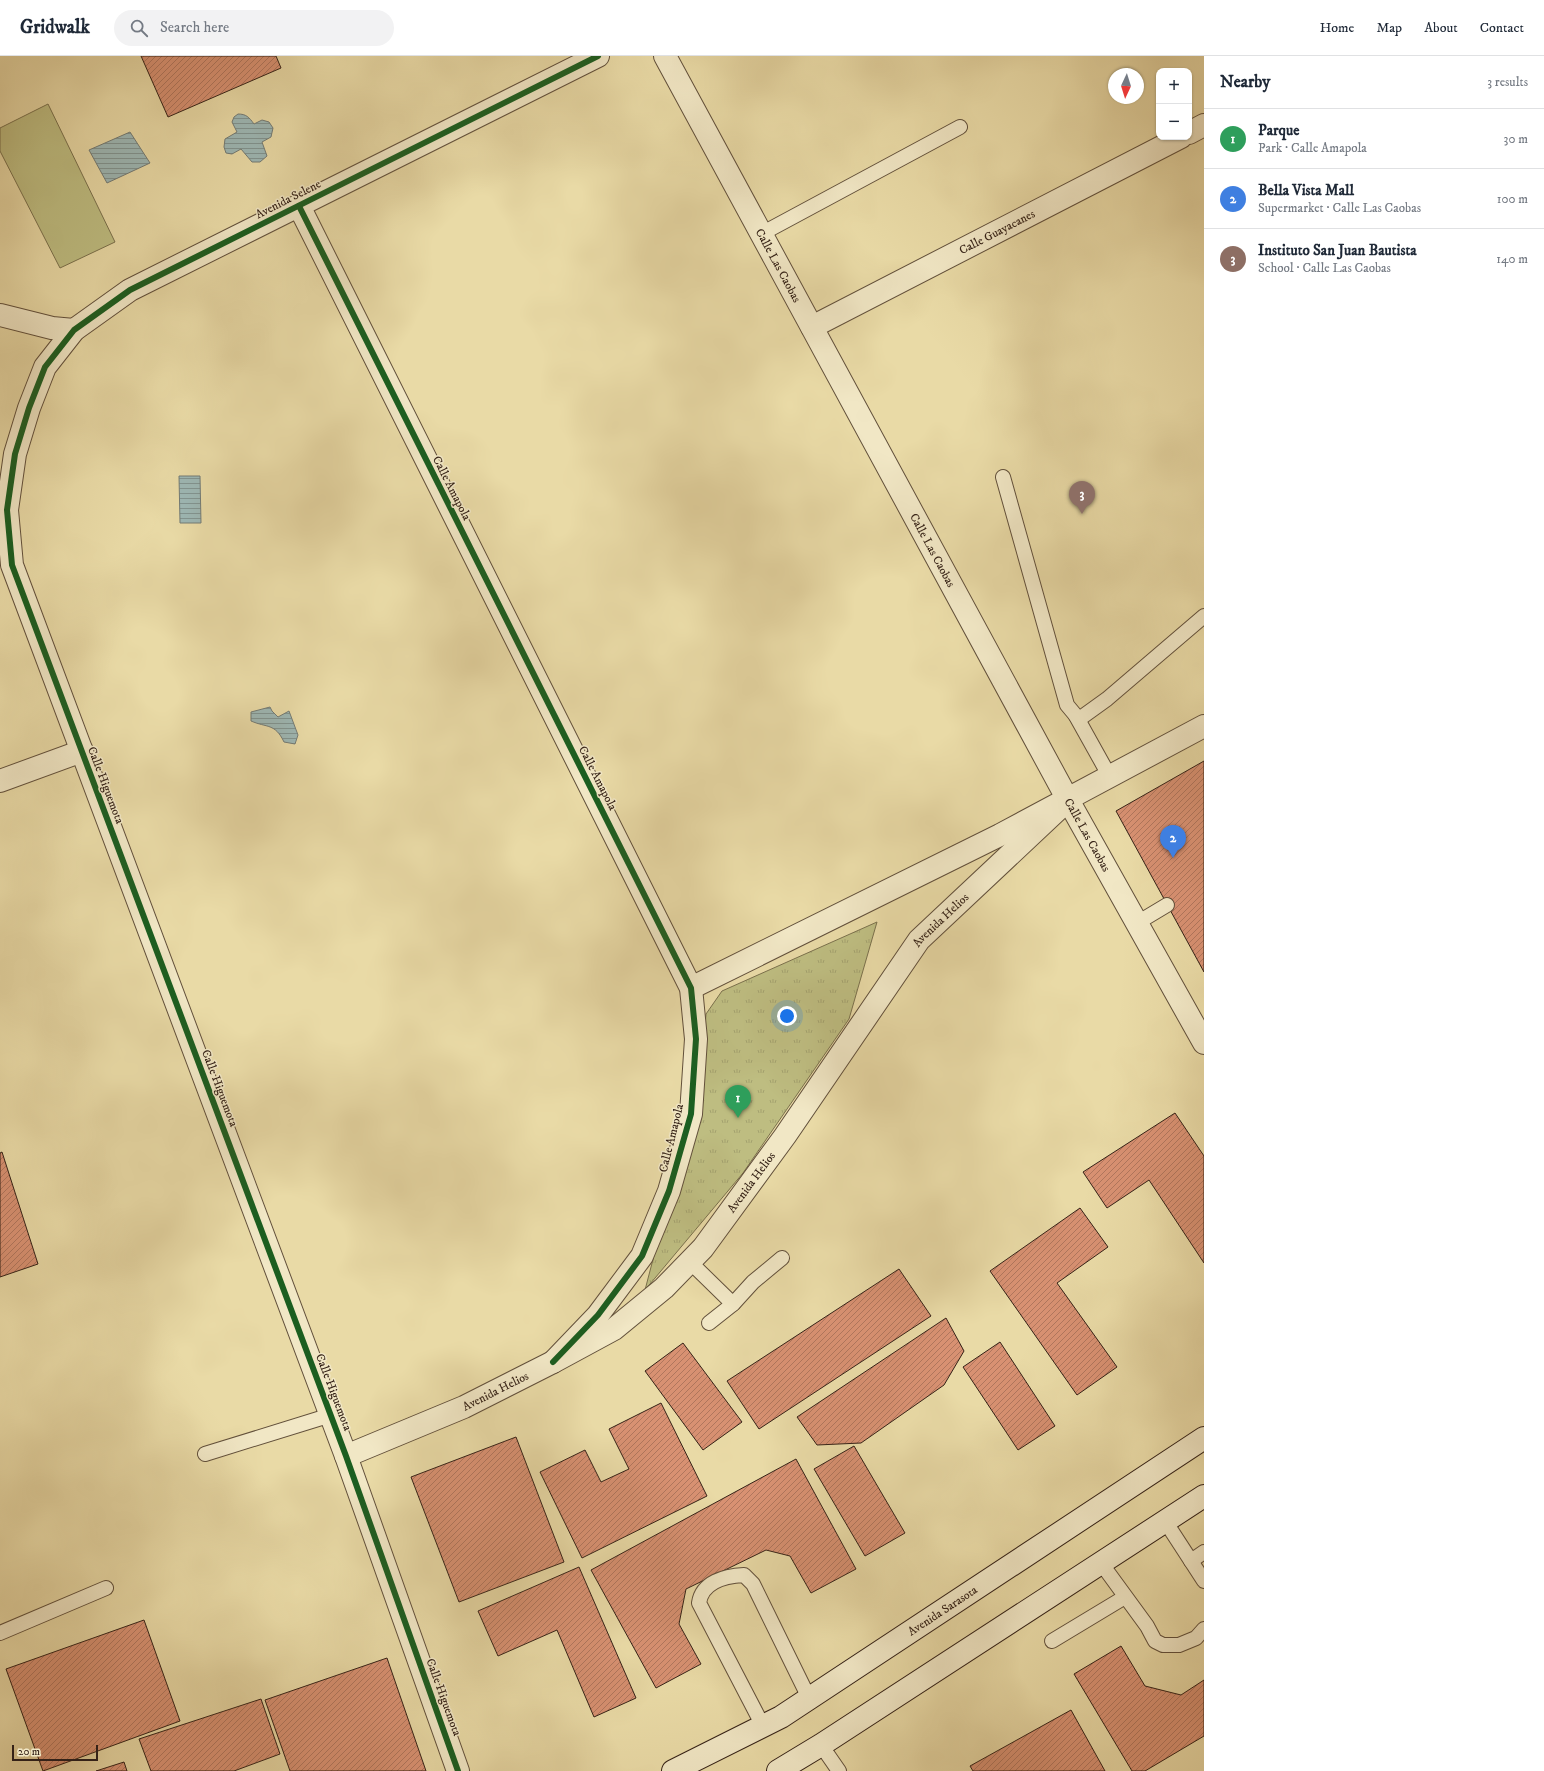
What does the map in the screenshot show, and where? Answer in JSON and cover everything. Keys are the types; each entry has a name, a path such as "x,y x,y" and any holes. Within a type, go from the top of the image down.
{"street":[{"name":"Avenida Selene","path":"29,408 45,367 74,330 130,290 598,56"},
{"name":"Calle Las Caobas","path":"665,56 1068,800 1204,1043"},
{"path":"1192,131 1204,125"},
{"name":"Calle Guayacanes","path":"812,327 1175,140"},
{"name":"Calle Amapola","path":"299,206 691,988 696,1039 691,1114 669,1191 642,1256 598,1314 553,1362"},
{"path":"0,315 52,328 74,330"},
{"name":"Calle Higuemota","path":"29,408 15,454 7,510 12,565 331,1415 458,1771"},
{"path":"0,545 12,565"},
{"name":"Avenida Helios","path":"691,988 1068,800 1204,726"},
{"path":"0,782 82,751"},
{"name":"Avenida Helios","path":"346,1456 464,1407 553,1362 614,1329 664,1288 703,1248 785,1136 919,940 1068,800"},
{"name":"Avenida Sarasota","path":"673,1771 781,1717 1204,1438"},
{"path":"778,1771 821,1745 1204,1496"}],"lane":[{"path":"761,234 960,128"},
{"path":"1003,477 1067,705 1076,716 1110,777"},
{"path":"1076,716 1082,717 1107,699 1204,616"},
{"path":"1137,923 1167,905"},
{"path":"709,1323 733,1304 753,1282 782,1258"},
{"path":"689,1261 733,1304"},
{"path":"204,1454 331,1415"},
{"path":"1165,1521 1204,1581"},
{"path":"1191,1561 1204,1552"},
{"path":"1101,1563 1155,1640 1163,1645 1179,1645 1196,1638 1204,1629"},
{"path":"763,1726 700,1603 704,1590 710,1585 732,1575 744,1575 753,1584 809,1698"},
{"path":"0,1633 106,1588"},
{"path":"1052,1641 1125,1597"},
{"path":"821,1745 839,1771"}],"green space":[{"path":"48,104 115,242 60,268 0,151 0,128"},
{"path":"877,922 849,1019 743,1173 645,1290 701,1076 706,1014 722,991"}],"water":[{"path":"238,114 247,116 254,124 262,120 269,122 273,128 271,137 262,142 267,156 260,162 252,162 241,149 232,154 226,153 224,147 225,139 237,132 232,122 234,117"},
{"path":"130,132 150,163 107,183 89,150"},
{"path":"179,476 200,476 201,523 180,523"},
{"path":"270,707 278,717 289,711 298,735 295,744 284,742 281,736 274,729 251,721 251,712"}],"building":[{"path":"141,56 276,56 281,68 168,117"},
{"path":"1204,761 1204,972 1116,811"},
{"path":"1175,1113 1204,1156 1204,1263 1149,1180 1107,1208 1083,1172"},
{"path":"2,1152 38,1264 0,1277 0,1153"},
{"path":"1080,1208 1108,1247 1057,1283 1117,1367 1077,1395 990,1271"},
{"path":"899,1269 931,1316 759,1429 727,1381"},
{"path":"946,1318 964,1351 944,1385 861,1443 817,1445 797,1417"},
{"path":"1000,1342 1055,1426 1018,1450 963,1367"},
{"path":"683,1343 742,1422 703,1450 645,1371"},
{"path":"661,1403 707,1496 582,1558 540,1472 585,1450 601,1482 629,1469 609,1429"},
{"path":"516,1437 564,1562 459,1602 411,1477"},
{"path":"854,1446 905,1533 865,1556 814,1469"},
{"path":"796,1459 856,1569 811,1593 790,1556 766,1550 686,1589 679,1624 701,1664 656,1688 591,1570"},
{"path":"579,1567 636,1698 594,1717 557,1630 498,1656 478,1611"},
{"path":"144,1620 180,1721 43,1771 6,1669"},
{"path":"1121,1646 1145,1686 1181,1695 1204,1680 1204,1736 1145,1771 1132,1771 1074,1674"},
{"path":"387,1658 426,1771 290,1771 265,1700"},
{"path":"261,1699 280,1754 234,1771 151,1771 139,1739"},
{"path":"1071,1710 1105,1771 973,1771 970,1766"},
{"path":"124,1762 127,1771 96,1771"}],"cycle path":[{"path":"458,1771 346,1456 12,565 7,510 15,454 29,408 45,367 74,330 130,290 598,56"},
{"path":"299,206 691,988 696,1039 691,1114 669,1191 642,1256 598,1315 553,1362"}],"place":[{"name":"Instituto San Juan Bautista","path":"1082,514"},
{"name":"Bella Vista Mall","path":"1173,858"},
{"name":"Parque","path":"738,1118"}]}
